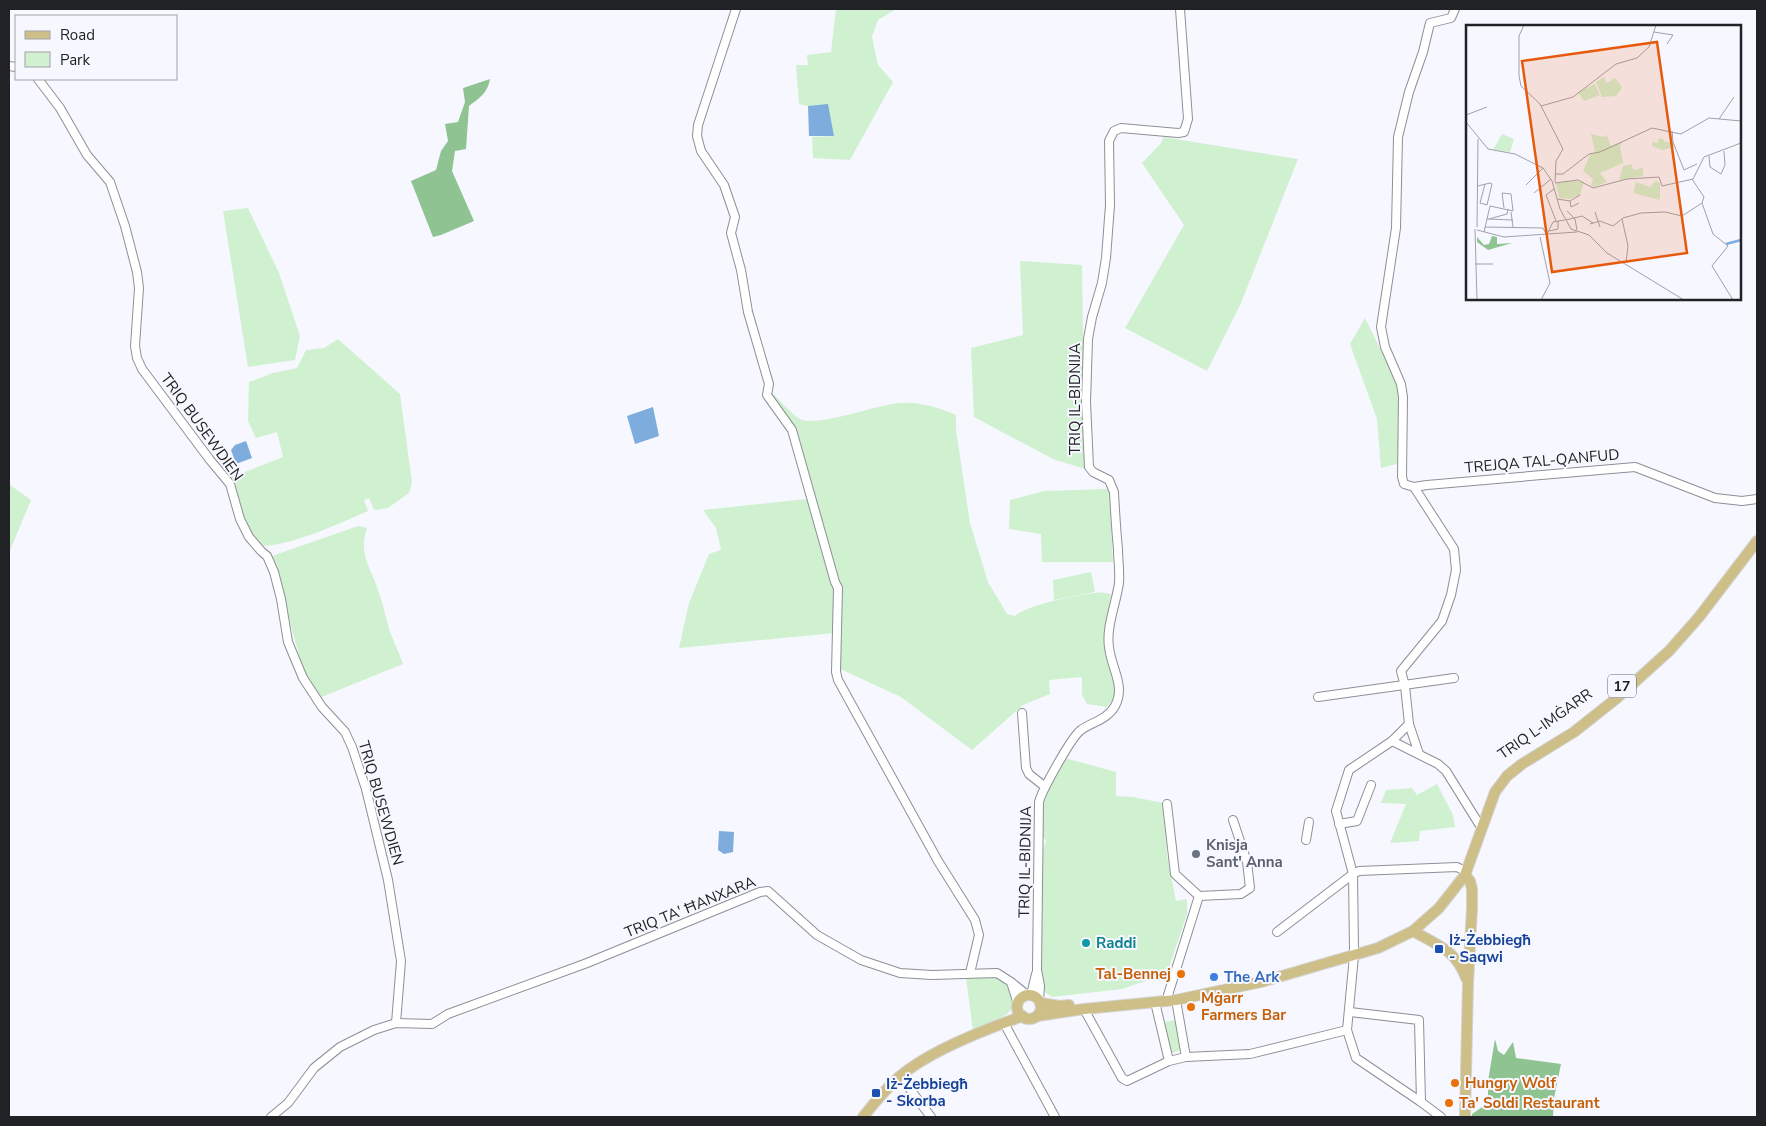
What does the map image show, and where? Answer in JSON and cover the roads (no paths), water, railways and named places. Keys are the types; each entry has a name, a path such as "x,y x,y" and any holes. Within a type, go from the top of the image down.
{"main road":[{"name":"TRIQ L-IMĠARR","path":"1464,873 1490,790 1503,771 1518,758 1571,725 1606,699 1664,646 1718,584 1757,532"},
{"name":"TRIQ L-IMĠARR","path":"1464,873 1495,792 1507,776 1522,764 1574,732 1617,698 1662,657 1699,617 1757,541"},
{"path":"1019,1009 1030,1018 1084,1009 1154,1002 1261,982 1354,953 1378,948 1413,930 1439,908 1464,873"},
{"path":"1464,873 1470,881 1472,889 1465,1117"},
{"path":"1354,953 1410,926 1426,915 1464,873"},
{"path":"1413,930 1452,953 1462,965 1468,983"},
{"path":"1452,953 1462,954 1470,946"},
{"path":"863,1117 900,1076 936,1053 1004,1023 1019,1009 1021,998 1034,998 1060,1006 1170,999"},
{"path":"1034,998 1040,1010 1037,1016"}],"street":[{"path":"736,9 698,125 697,136 699,145 703,155 726,188 735,217 731,233 741,270 748,312 769,384 767,395 792,430 811,502 838,588 836,672 838,680 938,861 975,920 979,935 970,974"},
{"name":"TRIQ IL-BIDNIJA","path":"1034,998 1037,970 1039,802 1044,786 1075,735 1082,728 1091,725 1110,713 1116,705 1119,692 1119,681 1108,643 1119,581 1114,499 1110,480 1092,472 1088,464 1086,402 1088,345 1092,317 1102,283 1106,258 1110,205 1108,150 1111,136 1114,131 1121,128 1184,132 1187,126 1180,9"},
{"path":"1418,754 1409,724 1402,671 1442,620 1451,595 1456,570 1454,549 1414,488 1404,484 1402,477 1403,397 1401,384 1385,347 1381,326 1396,228 1400,128 1430,23 1451,18 1455,9"},
{"name":"TRIQ BUSEWDIEN","path":"39,80 60,108 87,154 110,182 125,226 137,272 139,288 135,346 137,358 142,369 230,484 240,519 249,537 267,556 274,572 282,599 288,642 303,678 322,707 345,732 352,747 366,789 388,880 401,961 396,1024"},
{"name":"TREJQA TAL-QANFUD","path":"1414,488 1427,485 1635,467 1715,498 1742,501 1757,500"},
{"path":"1318,697 1454,678"},
{"path":"1022,713 1026,768 1029,774 1044,786"},
{"path":"1409,724 1392,741 1349,770 1336,811 1353,874 1354,953 1347,1030 1356,1058 1440,1117"},
{"path":"1392,741 1446,771 1479,824"},
{"path":"1340,824 1357,821 1371,785"},
{"path":"1167,804 1175,874 1199,896 1241,894 1250,888 1247,862 1233,820"},
{"path":"1306,840 1309,822"},
{"path":"1277,932 1359,871 1456,867 1464,873"},
{"name":"TRIQ TA' ĦANXARA","path":"396,1024 432,1024 448,1014 587,962 760,892 768,891 817,935 861,960 900,973 932,975 997,973 1034,998"},
{"path":"1186,1057 1170,999 1199,896"},
{"path":"1011,982 1019,1009"},
{"path":"1154,1002 1169,1061"},
{"path":"1084,1009 1122,1078 1127,1081 1169,1061 1186,1057 1250,1054 1347,1030"},
{"path":"1350,1012 1419,1020 1421,1102"},
{"path":"1004,1023 1054,1117"},
{"path":"271,1117 288,1103 314,1068 334,1051 374,1030 396,1024"},
{"path":"900,1076 931,1117"}],"water":[{"path":"828,104 834,136 809,136 808,106"},
{"path":"653,407 659,436 635,444 627,416"},
{"path":"246,441 252,458 236,464 231,450 235,445"},
{"path":"719,831 734,832 733,852 724,854 718,850"}],"place":[{"name":"Knisja Sant' Anna","path":"1196,854"},
{"name":"Raddi","path":"1086,943"},
{"name":"Iż-Żebbiegħ - Saqwi","path":"1439,949"},
{"name":"Tal-Bennej","path":"1181,974"},
{"name":"The Ark","path":"1214,977"},
{"name":"Mġarr Farmers Bar","path":"1191,1007"},
{"name":"Hungry Wolf","path":"1455,1083"},
{"name":"Iż-Żebbiegħ - Skorba","path":"876,1093"},
{"name":"Ta' Soldi Restaurant","path":"1449,1103"}]}
